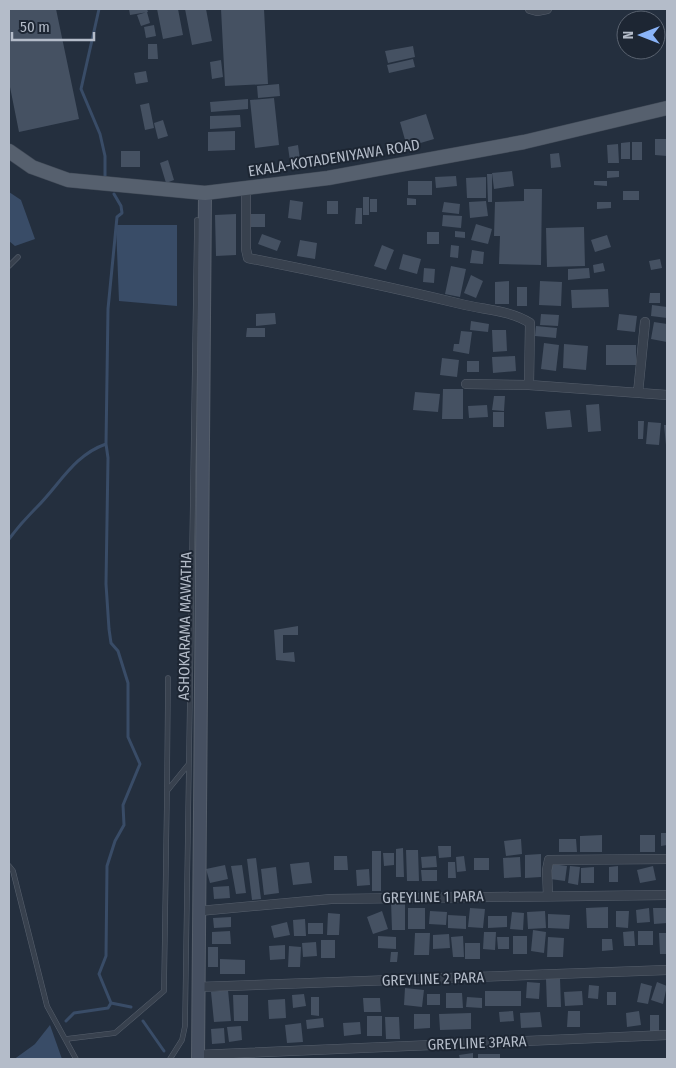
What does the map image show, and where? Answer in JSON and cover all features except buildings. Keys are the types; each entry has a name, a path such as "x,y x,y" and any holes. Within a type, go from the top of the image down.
{"main road":[{"name":"EKALA-KOTADENIYAWA ROAD","path":"9,151 32,167 68,180 205,193 328,178 524,142 667,108"}],"street":[{"path":"530,9 537,11 547,9"},
{"path":"246,189 246,249 248,258 518,315 530,323 529,385"},
{"name":"ASHOKARAMA MAWATHA","path":"198,1057 205,193"},
{"path":"638,393 645,322"},
{"path":"466,384 529,385 667,395"},
{"path":"548,896 547,870 549,860 667,859"},
{"name":"GREYLINE 1 PARA","path":"199,911 331,899 667,896"},
{"name":"GREYLINE 2 PARA","path":"198,987 667,970"},
{"name":"GREYLINE 3PARA","path":"198,1057 667,1035"}],"lane":[{"path":"170,1059 182,1040 186,1026 188,765 197,220"},
{"path":"9,266 18,257"},
{"path":"66,1039 115,1033 164,991 168,678"},
{"path":"167,791 188,765"},
{"path":"9,866 13,871 47,1006 76,1059"}],"water":[{"path":"9,192 21,200 35,239 15,246 9,241"},
{"path":"116,225 177,225 177,306 119,301"},
{"path":"50,1025 62,1059 19,1059 31,1049"}],"waterway":[{"path":"99,9 81,89 100,134 105,156 105,176"},
{"path":"66,1021 74,1013 108,1008 111,1003 99,974 106,956 107,866 115,841 124,825 123,805 140,764 128,737 128,683 118,651 111,643 106,584 108,309 117,217 122,213 121,206 114,194"},
{"path":"9,539 76,463 85,455 106,444"},
{"path":"111,1003 131,1007"},
{"path":"143,1021 164,1051"},
{"path":"17,1059 35,1046"}]}
